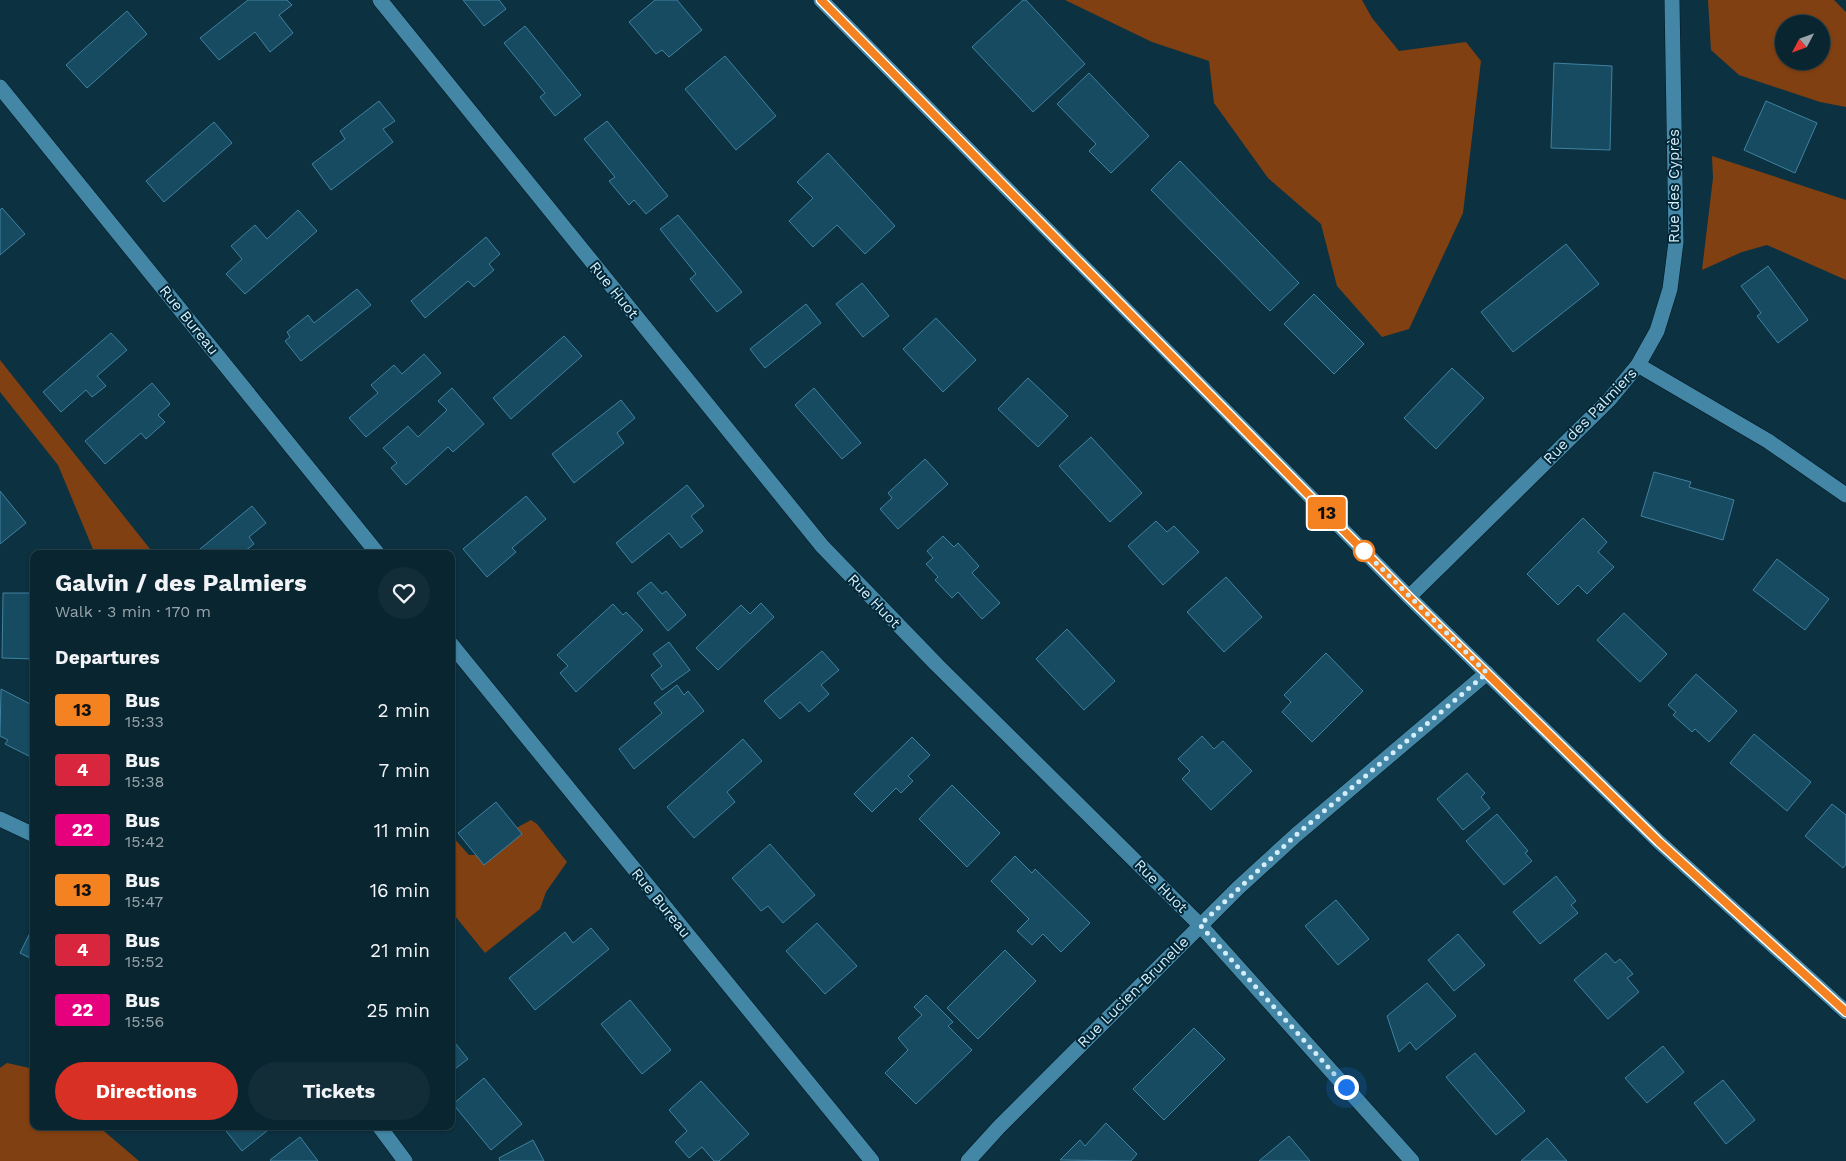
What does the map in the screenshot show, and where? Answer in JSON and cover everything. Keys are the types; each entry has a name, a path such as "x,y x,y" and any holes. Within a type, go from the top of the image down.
{"street":[{"name":"Rue Huot","path":"380,0 822,546 937,665 1200,925 1412,1161"},
{"path":"821,0 1409,597 1659,842 1846,1012"},
{"name":"Rue des Cyprès","path":"1638,365 1657,331 1670,289 1676,242 1672,0"},
{"name":"Rue Bureau","path":"0,87 375,550"},
{"name":"Rue des Palmiers","path":"1409,597 1609,400 1638,365 1768,441 1846,495"},
{"name":"Rue Bureau","path":"455,649 872,1161"},
{"name":"Rue Lucien-Brunelle","path":"968,1161 999,1127 1200,925 1296,835 1487,673"},
{"path":"0,818 30,833"},
{"path":"383,1130 405,1161"}],"shaded area":[{"path":"1065,0 1362,0 1372,18 1399,51 1466,42 1481,61 1463,213 1409,329 1382,337 1337,286 1321,224 1268,178 1214,103 1209,61 1152,42"},
{"path":"1708,0 1834,0 1846,12 1846,107 1820,102 1739,75 1711,50"},
{"path":"1712,156 1846,200 1846,280 1767,245 1742,252 1702,270 1713,178"},
{"path":"0,360 151,550 93,550 58,465 0,392"},
{"path":"531,820 537,824 567,862 546,892 540,909 485,953 455,916 455,839 469,855 481,855 518,827"},
{"path":"7,1063 30,1068 30,1130 103,1130 139,1161 0,1161 0,1068"}],"building":[{"path":"248,0 287,0 292,5 279,15 293,33 270,52 255,32 219,60 200,38"},
{"path":"463,0 499,0 506,9 484,26"},
{"path":"655,0 677,0 702,30 669,57 662,50 656,54 629,22"},
{"path":"1023,0 1026,0 1085,64 1033,112 972,47"},
{"path":"127,11 147,34 87,88 66,65"},
{"path":"525,26 581,95 555,116 540,97 545,93 504,43"},
{"path":"725,56 776,116 736,150 685,89"},
{"path":"1554,63 1612,66 1610,150 1551,148"},
{"path":"1089,73 1149,136 1111,173 1089,151 1096,144 1057,104"},
{"path":"379,101 395,121 383,129 393,142 331,190 312,164 345,139 340,131"},
{"path":"1766,101 1817,123 1795,173 1744,150"},
{"path":"607,121 668,196 646,214 634,200 629,205 609,181 615,177 584,139"},
{"path":"214,122 232,143 164,202 146,181"},
{"path":"828,153 895,226 865,254 837,225 813,247 789,221 813,198 797,182"},
{"path":"1180,161 1299,283 1270,311 1151,190"},
{"path":"2,208 25,234 0,255 0,210"},
{"path":"298,210 317,231 245,294 226,274 242,259 231,246 255,225 267,239"},
{"path":"678,215 742,292 717,312 690,279 696,274 660,229"},
{"path":"486,237 500,254 489,264 494,270 474,287 468,281 425,318 411,301"},
{"path":"1566,244 1599,284 1513,352 1481,312"},
{"path":"1768,266 1808,320 1778,343 1757,316 1761,313 1741,286"},
{"path":"862,283 889,316 863,337 836,304"},
{"path":"357,289 371,305 301,361 285,341 290,337 287,332 308,315 314,323"},
{"path":"1314,294 1364,344 1334,374 1284,324"},
{"path":"806,304 821,323 765,368 750,349"},
{"path":"936,318 976,360 943,392 903,349"},
{"path":"111,333 127,350 97,376 106,386 92,397 86,390 61,412 43,392"},
{"path":"564,336 582,356 511,419 493,398"},
{"path":"424,354 441,373 366,437 349,418 378,393 371,385 394,365 402,374"},
{"path":"1452,368 1484,398 1436,449 1404,418"},
{"path":"1028,378 1068,416 1038,447 998,409"},
{"path":"152,383 170,404 158,415 165,422 146,439 141,433 105,464 85,441"},
{"path":"452,388 484,424 453,452 448,447 406,485 391,468 397,463 383,448 408,426 418,437 447,410 438,401"},
{"path":"814,388 861,443 842,459 795,405"},
{"path":"621,400 635,418 617,433 624,443 574,483 552,454"},
{"path":"1091,437 1142,493 1110,522 1059,466"},
{"path":"925,459 948,484 898,529 880,509 892,498 888,493"},
{"path":"1654,472 1691,482 1689,487 1734,500 1723,540 1641,516"},
{"path":"687,485 704,506 691,516 703,531 681,548 669,533 632,563 616,543"},
{"path":"0,491 26,523 0,544"},
{"path":"526,496 546,519 512,548 516,552 487,577 463,549"},
{"path":"252,506 266,523 249,537 254,544 246,550 199,550"},
{"path":"1583,518 1607,542 1598,552 1614,567 1587,594 1578,585 1558,605 1527,574"},
{"path":"1156,521 1167,532 1174,526 1199,552 1163,585 1128,546"},
{"path":"943,536 954,547 958,543 979,566 972,573 1000,603 982,619 958,592 952,598 935,580 938,577 926,564 933,558 927,551"},
{"path":"1777,559 1829,599 1805,630 1753,590"},
{"path":"1226,577 1262,617 1224,652 1187,612"},
{"path":"651,582 662,594 666,591 686,615 668,631 637,593"},
{"path":"3,593 30,593 30,659 2,658"},
{"path":"761,603 774,617 718,670 696,648 741,605 750,614"},
{"path":"613,604 623,615 626,612 643,630 576,692 560,673 568,666 557,655"},
{"path":"1624,613 1667,654 1640,682 1597,640"},
{"path":"1067,629 1115,681 1084,710 1036,659"},
{"path":"669,642 690,670 662,690 651,675 662,666 653,654"},
{"path":"822,651 839,670 821,685 829,694 809,712 800,702 780,719 764,701"},
{"path":"1326,653 1363,691 1312,742 1282,712 1291,702 1284,695"},
{"path":"1696,674 1737,711 1709,742 1695,729 1692,732 1673,715 1676,712 1668,705"},
{"path":"677,685 684,695 688,691 704,711 634,769 619,749 662,713 654,703"},
{"path":"1,689 30,704 30,756 5,744 8,740 0,736"},
{"path":"1754,734 1811,782 1787,811 1730,763"},
{"path":"1202,736 1214,749 1223,741 1252,771 1211,810 1182,779 1190,771 1178,759"},
{"path":"912,737 930,755 908,776 913,781 901,793 896,788 872,812 854,794"},
{"path":"743,739 762,761 727,792 735,802 694,838 667,807"},
{"path":"1467,773 1485,793 1481,797 1490,808 1463,830 1437,799"},
{"path":"952,785 1000,833 967,867 919,819"},
{"path":"496,802 522,834 484,865 458,833"},
{"path":"1832,804 1846,815 1846,864 1843,868 1805,836"},
{"path":"1497,814 1528,851 1525,853 1532,861 1504,885 1466,841"},
{"path":"770,844 815,895 783,923 768,906 761,911 732,878"},
{"path":"1015,856 1032,873 1035,869 1090,923 1061,952 1043,934 1032,945 1017,931 1029,919 991,881"},
{"path":"1556,876 1576,901 1571,905 1578,913 1540,944 1513,912"},
{"path":"1336,900 1369,939 1338,965 1305,926"},
{"path":"817,923 857,966 825,994 786,951"},
{"path":"591,928 609,949 535,1010 509,978 565,932 573,943"},
{"path":"30,933 30,958 20,953"},
{"path":"1458,934 1485,965 1454,991 1428,960"},
{"path":"1005,950 1036,981 978,1039 947,1008"},
{"path":"1606,953 1615,963 1620,959 1633,974 1627,978 1639,992 1608,1019 1574,980"},
{"path":"1427,983 1456,1016 1416,1050 1410,1042 1399,1052 1387,1016"},
{"path":"926,995 953,1022 948,1026 972,1050 916,1104 885,1073 908,1050 898,1038 922,1015 914,1007"},
{"path":"630,1000 671,1050 642,1074 601,1024"},
{"path":"1194,1028 1225,1059 1164,1120 1133,1089"},
{"path":"455,1043 468,1059 455,1069"},
{"path":"1663,1046 1684,1072 1647,1103 1625,1078"},
{"path":"1475,1053 1525,1111 1496,1135 1446,1077"},
{"path":"484,1078 522,1124 491,1150 455,1106 455,1102"},
{"path":"1723,1080 1755,1120 1726,1144 1694,1103"},
{"path":"701,1081 749,1134 719,1161 714,1161 702,1147 689,1158 675,1142 687,1131 669,1110"},
{"path":"1106,1123 1137,1154 1131,1161 1060,1160 1080,1140 1085,1146"},
{"path":"227,1130 268,1130 242,1151 226,1131"},
{"path":"1289,1136 1310,1161 1259,1161"},
{"path":"300,1137 318,1161 270,1160"},
{"path":"1547,1138 1567,1161 1521,1161"},
{"path":"533,1140 544,1161 500,1161 499,1158"}],"bus line":[{"name":"13","path":"821,0 1409,597 1659,842 1773,948 1846,1012"}],"route":[{"path":"1346,1087 1200,925 1296,835 1487,673 1364,551"}]}
